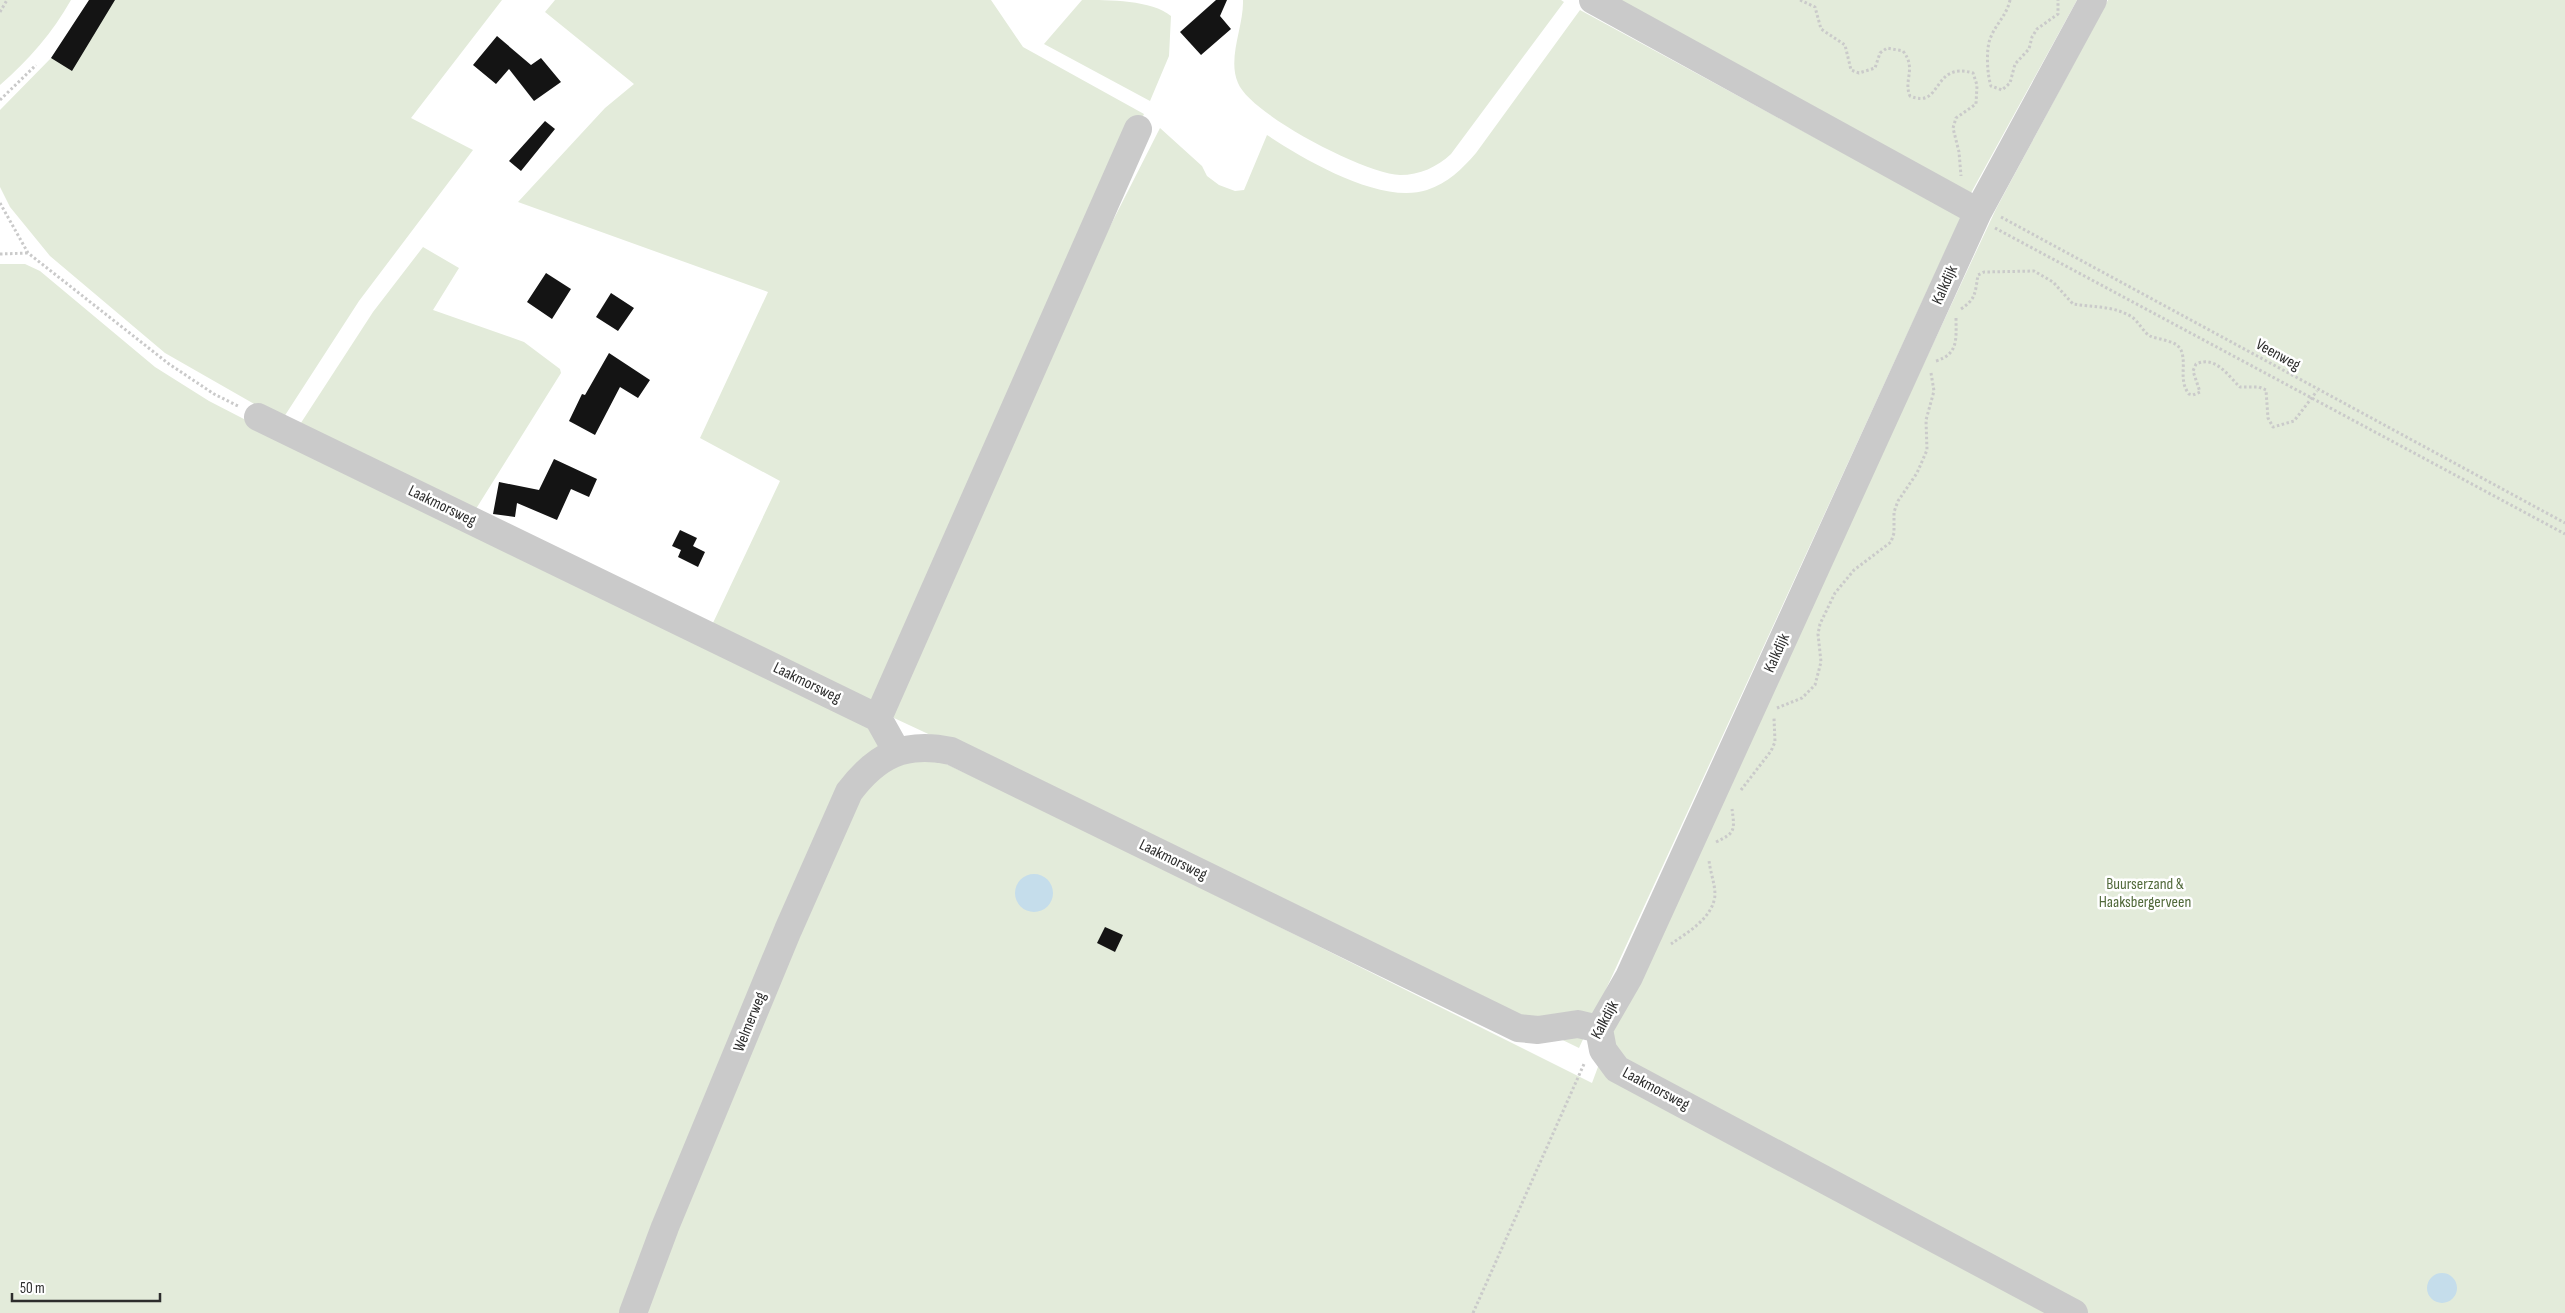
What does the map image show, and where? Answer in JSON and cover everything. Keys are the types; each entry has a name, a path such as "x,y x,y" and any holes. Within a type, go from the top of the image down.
{"street":[{"path":"1593,0 1971,209"},
{"name":"Kalkdijk","path":"1599,1029 1629,977 1971,209 2093,0"},
{"path":"897,752 878,718 1138,129"},
{"name":"Laakmorsweg","path":"258,417 878,718"},
{"name":"Laakmorsweg","path":"897,752 915,747 932,747 951,752 1518,1028 1538,1030 1578,1024 1599,1029 1603,1050 1617,1069 2074,1313"},
{"name":"Welmerweg","path":"633,1313 665,1227 849,792 863,772 878,761 897,752"}],"path":[{"path":"0,12 7,0"},
{"path":"1800,0 1815,7 1822,29 1844,44 1851,70 1859,73 1875,68 1880,52 1887,48 1903,50 1909,58 1911,69 1908,92 1910,96 1916,99 1931,95 1950,72 1958,69 1973,73 1977,85 1976,104 1956,118 1953,128 1971,209 1994,227 2565,534"},
{"path":"2010,0 2006,13 1990,39 1989,50 1988,76 1991,86 2002,90 2010,83 2015,64 2029,49 2032,37 2037,29 2058,14 2058,0"},
{"path":"0,100 36,65"},
{"path":"0,202 28,253 169,364 214,394 258,417"},
{"name":"Veenweg","path":"1971,209 1998,216 2317,391 2565,523"},
{"path":"0,254 28,253"},
{"path":"1736,796 1771,752 1775,742 1774,714 1776,708 1802,698 1815,685 1822,662 1818,634 1820,624 1835,593 1854,570 1891,542 1894,533 1894,512 1898,501 1917,474 1927,450 1926,420 1934,391 1932,364 1948,356 1954,349 1957,341 1956,314 1969,305 1972,300 1978,276 1992,270 2034,271 2053,282 2072,304 2116,310 2126,314 2143,326 2145,333 2176,344 2181,350 2182,381 2189,394 2193,395 2200,392 2193,371 2196,364 2205,360 2225,370 2240,387 2259,387 2266,390 2268,418 2273,427 2294,421 2317,391"},
{"path":"1711,846 1730,836 1733,831 1733,801"},
{"path":"1664,950 1705,917 1713,904 1715,894 1708,853"},
{"name":"Kalkdijk","path":"1473,1313 1599,1029"}],"green space":[{"path":"0,0 71,0 39,46 0,85"},
{"path":"92,0 502,0 411,118 473,150 359,301 282,420 165,353 50,256 10,207 0,187 0,110 53,56"},
{"path":"555,0 991,0 1023,47 1144,114 1038,331 875,700 868,700 712,625 780,481 700,438 768,292 518,202 605,108 634,84 545,12"},
{"path":"1082,0 1142,4 1163,11 1171,16 1169,56 1150,101 1044,44"},
{"path":"1243,0 1561,0 1564,2 1451,154 1440,163 1428,169 1414,174 1400,175 1362,165 1311,141 1264,111 1247,96 1238,83 1234,63"},
{"path":"1617,0 2077,0 1971,193"},
{"name":"Buurserzand & Haaksbergerveen","path":"2108,0 2565,0 2565,1313 0,1313 0,264 25,264 40,271 155,367 209,401 290,443 940,761 1100,837 1592,1083 1608,1040 1996,209"},
{"path":"1580,10 1961,217 1579,1048 1089,809 894,718 894,712 1097,252 1160,128 1202,166 1207,176 1219,185 1235,191 1244,190 1267,135 1322,167 1366,186 1408,193 1427,190 1442,184 1454,175 1476,153"},
{"path":"423,247 459,268 433,310 524,342 560,369 561,373 474,512 297,429 373,312"}],"water":[{"path":"1034,874 1041,875 1047,880 1052,886 1052,900 1047,906 1041,911 1034,912 1027,911 1021,906 1016,900 1015,893 1016,886 1021,880 1027,875"},
{"path":"2442,1273 2453,1277 2457,1288 2453,1299 2442,1303 2431,1299 2427,1288 2431,1277"}],"building":[{"path":"89,0 115,0 72,71 51,58"},
{"path":"1216,0 1227,0 1220,16 1231,29 1201,55 1180,32"},
{"path":"497,36 531,65 541,58 561,82 534,101 509,69 496,84 473,65"},
{"path":"545,121 555,129 521,171 509,161"},
{"path":"546,273 571,289 552,319 527,302"},
{"path":"611,293 634,308 618,331 596,317"},
{"path":"609,353 650,380 638,398 620,387 595,435 569,421 582,394 585,395"},
{"path":"554,459 597,479 589,497 571,489 557,520 517,503 515,517 493,514 499,482 539,490"},
{"path":"680,530 697,538 693,546 705,552 698,567 678,557 681,550 672,546"},
{"path":"1105,927 1123,935 1115,952 1097,943"}]}
